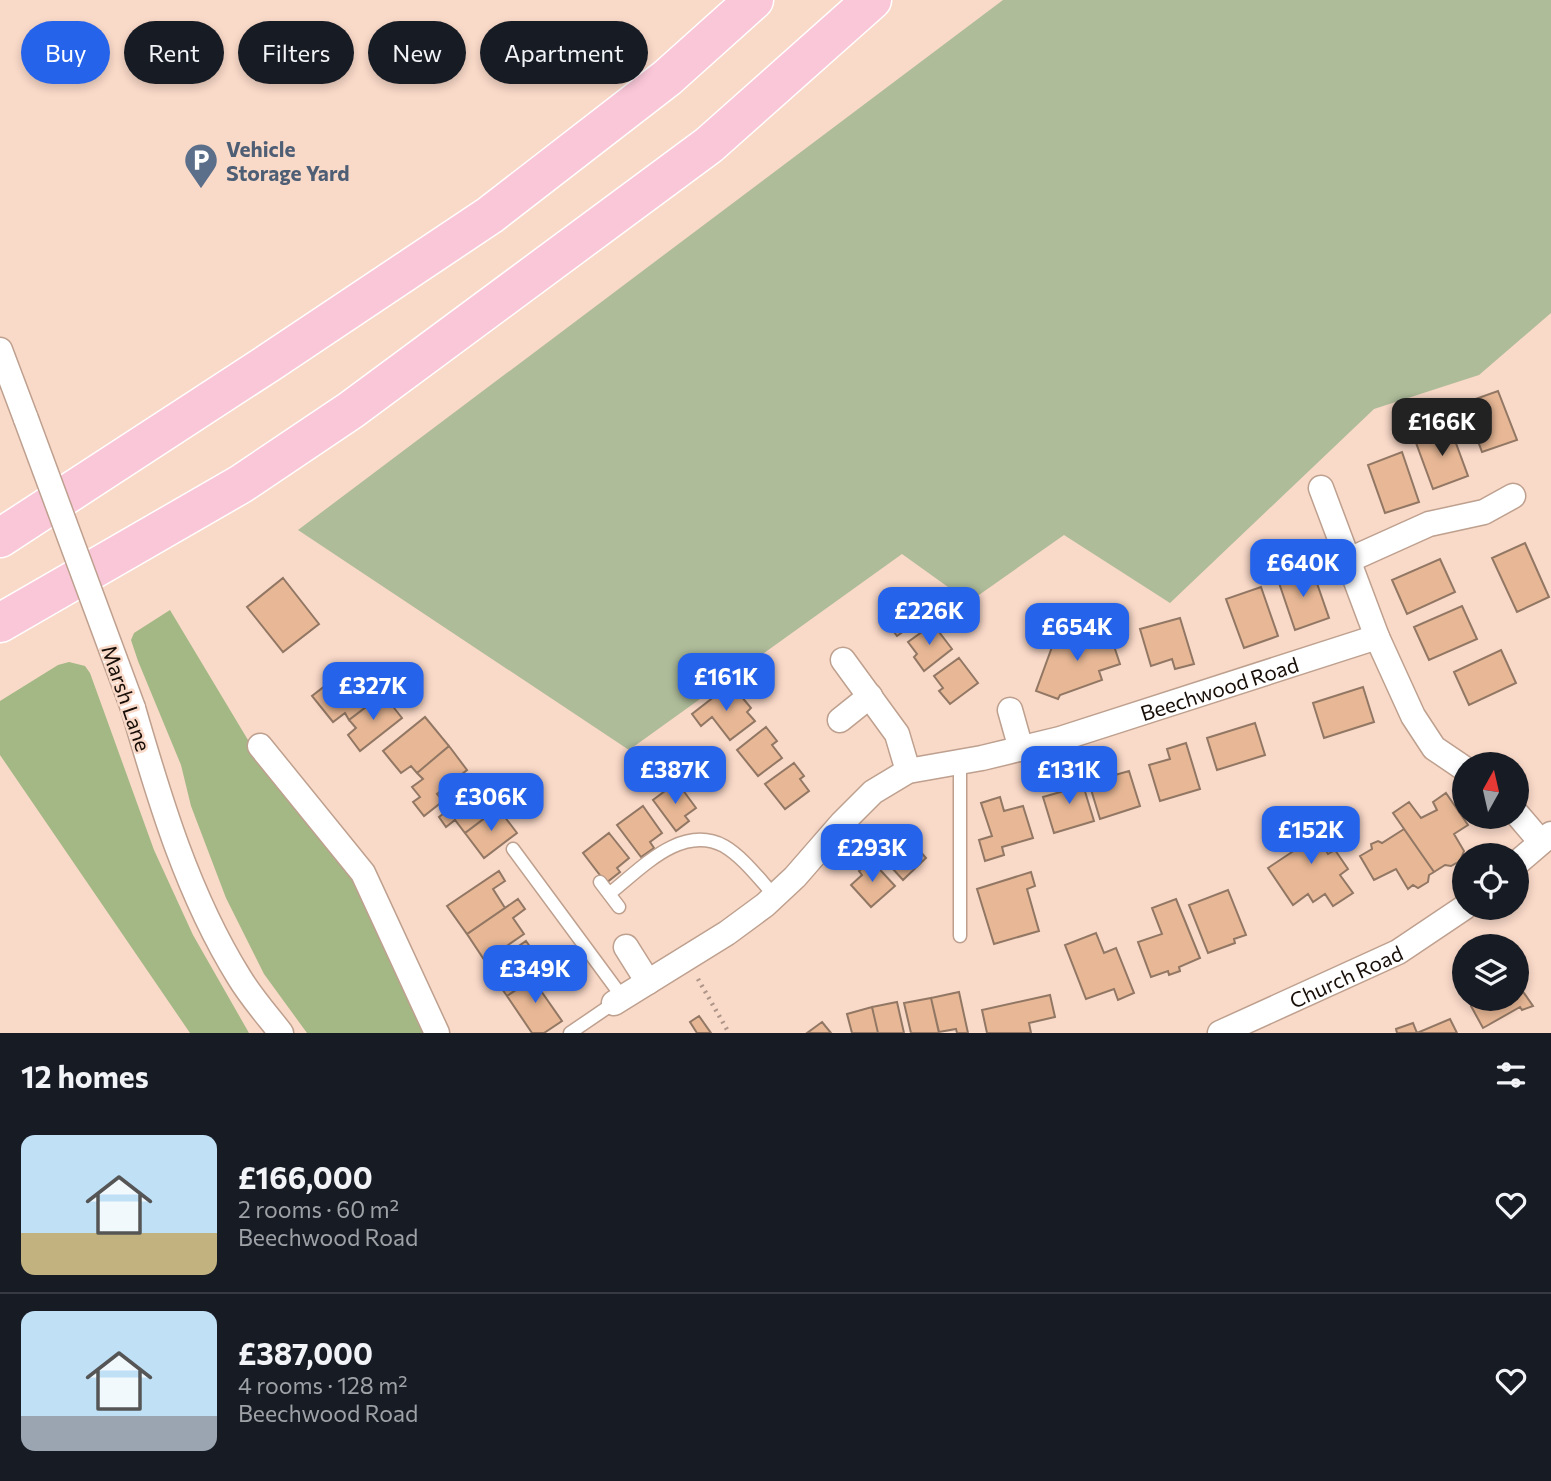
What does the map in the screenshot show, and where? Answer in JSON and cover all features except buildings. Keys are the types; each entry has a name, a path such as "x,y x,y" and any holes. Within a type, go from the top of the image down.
{"highway":[{"path":"0,538 490,215 667,78 754,0"},
{"path":"0,623 241,484 351,410 709,145 872,0"}],"street":[{"name":"Marsh Lane","path":"0,350 133,708 164,814 201,904 239,978 281,1033"},
{"path":"1321,488 1377,637 1413,716 1434,748 1452,760"},
{"path":"1349,560 1429,524 1484,512 1513,496"},
{"name":"Beechwood Road","path":"619,1000 727,933 775,896 873,792 908,771 1060,740 1377,637"},
{"path":"843,660 897,734 908,771"},
{"path":"840,720 870,696"},
{"path":"1010,710 1021,749"},
{"path":"261,746 363,873 437,1033"},
{"path":"1529,853 1546,838 1530,825"},
{"name":"Church Road","path":"1220,1033 1398,952 1452,916"},
{"path":"626,947 648,982"}],"lane":[{"path":"960,762 960,936"},
{"path":"610,894 661,853 693,839 707,840 724,846 775,896"},
{"path":"513,849 619,1000 570,1033"},
{"path":"600,882 619,907"}],"path":[{"path":"685,959 729,1033"}],"green space":[{"path":"1003,0 1551,0 1551,313 1479,375 1374,409 1170,603 1064,535 969,602 902,554 629,750 298,530"},
{"path":"170,610 254,750 358,876 430,1033 307,1033 264,974 226,898 191,806 181,765 131,640 134,633"},
{"path":"69,662 85,666 90,673 154,850 193,935 249,1033 190,1033 0,755 0,701 58,665"}],"place":[{"name":"Vehicle Storage Yard","path":"201,190"}]}
